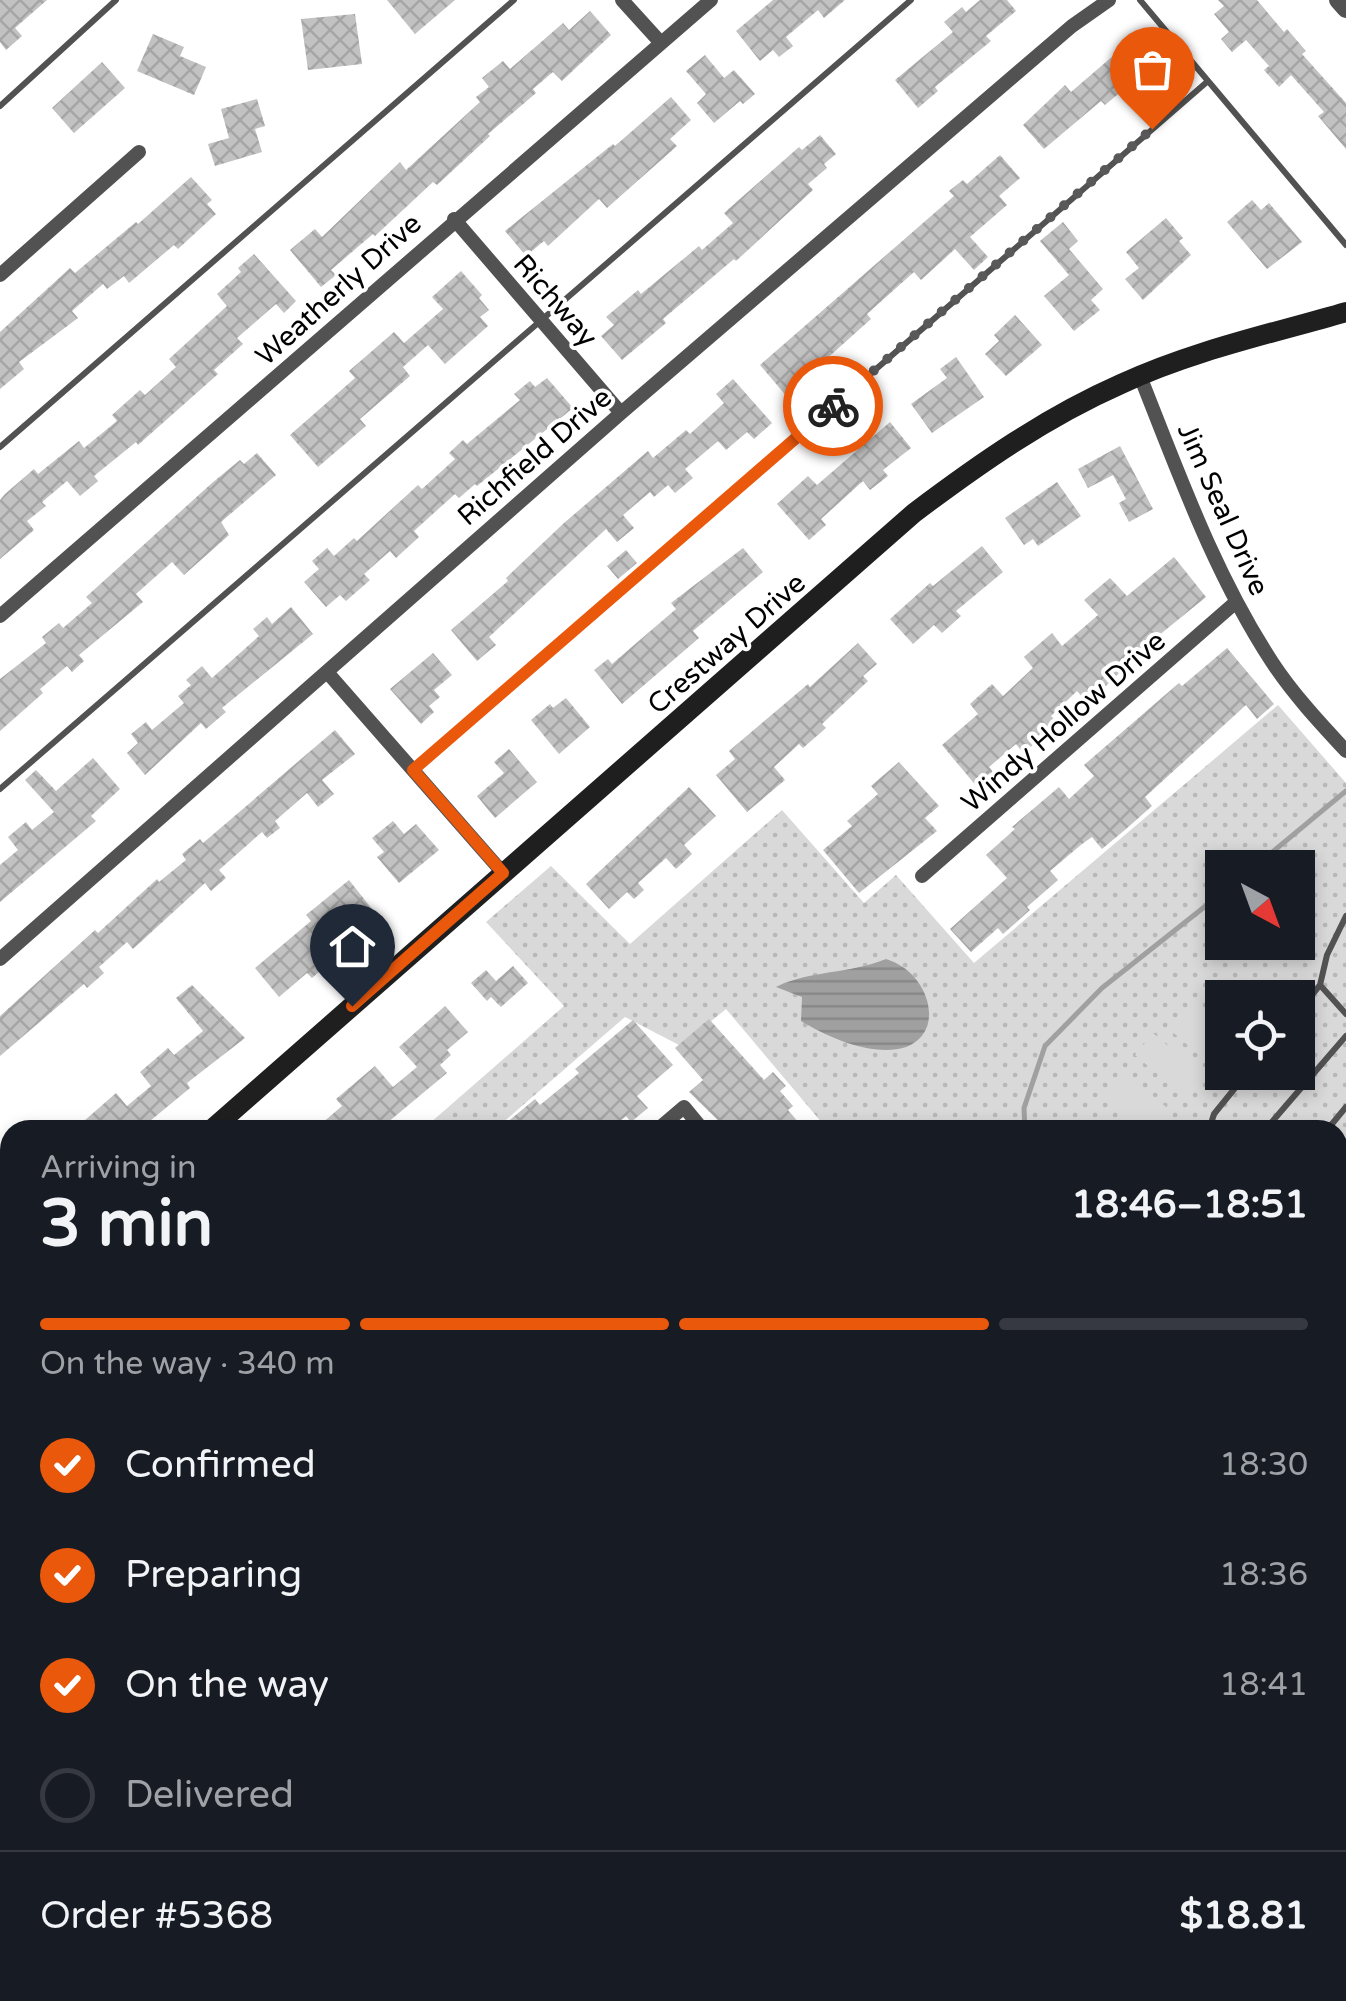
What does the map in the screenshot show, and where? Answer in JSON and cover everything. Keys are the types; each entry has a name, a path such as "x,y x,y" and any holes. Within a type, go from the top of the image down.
{"main road":[{"name":"Crestway Drive","path":"222,1120 914,513 980,463 1036,428 1140,376 1189,357 1346,312"}],"street":[{"path":"622,0 661,43"},
{"name":"Weatherly Drive","path":"0,616 711,0"},
{"name":"Richfield Drive","path":"0,959 621,413 1072,26 1108,0"},
{"path":"1338,0 1346,10"},
{"path":"0,275 139,152"},
{"name":"Richway","path":"454,219 621,413"},
{"name":"Jim Seal Drive","path":"1140,376 1209,551 1236,602 1274,666 1346,751"},
{"name":"Windy Hollow Drive","path":"922,876 1236,602"},
{"path":"327,672 503,873"},
{"path":"668,1120 684,1107 695,1120"}],"lane":[{"path":"0,106 116,0"},
{"path":"0,447 514,0"},
{"path":"0,789 911,0"},
{"path":"1140,0 1346,245"},
{"path":"413,770 1208,81"},
{"path":"1315,991 1346,916"},
{"path":"1320,985 1346,1014"},
{"path":"1274,1120 1346,1036"},
{"path":"1212,1120 1233,1090"}],"shaded area":[{"path":"1278,705 1346,783 1346,1120 820,1120 726,1009 681,1046 625,1017 506,1120 433,1120 564,1006 486,922 551,866 630,944 782,810 864,903 896,875 974,963"},
{"path":"886,959 915,978 928,1006 929,1020 924,1033 914,1043 898,1049 860,1047 823,1033 801,1021 802,997 776,987 802,978"},
{"path":"1192,1003 1205,1014 1205,1058 1204,1059 1169,1029"},
{"path":"1153,1033 1201,1074 1182,1095 1135,1055"},
{"path":"1122,1070 1171,1111 1163,1120 1137,1120 1105,1092"}],"building":[{"path":"0,0 47,0 15,28 22,36 6,50 0,42"},
{"path":"387,0 455,0 415,34"},
{"path":"773,0 845,0 824,18 818,10 786,37 793,46 779,57 773,50 760,61 736,31"},
{"path":"980,0 1007,0 1016,11 986,36 991,41 935,87 938,91 918,108 895,80 953,32 944,22 962,7 966,12"},
{"path":"1218,0 1257,0 1306,51 1302,54 1346,103 1346,149 1318,116 1324,112 1291,75 1279,87 1264,70 1269,66 1246,40 1232,52 1221,39 1229,32 1214,14 1224,6"},
{"path":"590,11 611,35 562,81 553,72 533,89 536,93 437,185 433,182 331,270 336,275 321,287 290,250 315,229 322,237 400,162 406,170 480,102 476,97 489,87 482,78 503,61 510,69 563,23 569,30"},
{"path":"355,14 362,64 308,70 301,19"},
{"path":"153,34 184,47 180,56 206,67 194,95 137,71"},
{"path":"1135,37 1152,57 1131,75 1135,80 1105,105 1101,101 1044,149 1023,125 1065,85 1071,92"},
{"path":"705,55 724,78 734,70 755,94 714,123 697,103 706,94 686,71"},
{"path":"102,62 125,88 74,133 52,108"},
{"path":"671,97 691,120 670,139 677,146 607,208 599,199 548,246 544,241 526,256 505,231"},
{"path":"257,99 265,126 255,129 262,152 215,166 208,144 229,138 221,109"},
{"path":"820,135 836,154 808,184 813,190 736,261 663,319 666,323 622,360 601,336 614,325 606,317 699,246 702,250 733,223 724,213 799,147 802,150"},
{"path":"1000,155 1020,178 999,196 1007,205 970,237 988,257 974,270 955,249 921,280 914,272 867,314 871,319 814,370 817,374 788,398 760,365 954,196 949,191 963,180 967,184"},
{"path":"191,177 212,200 207,204 216,214 178,249 174,245 129,283 124,276 107,289 103,284 72,311 78,318 19,362 24,369 0,389 0,332 70,268 75,273"},
{"path":"1252,200 1261,210 1269,203 1302,242 1267,269 1227,222"},
{"path":"1166,218 1191,255 1143,300 1125,279 1139,268 1126,252"},
{"path":"1063,222 1078,241 1069,249 1103,289 1091,300 1100,310 1074,331 1044,296 1069,275 1040,241"},
{"path":"254,254 296,301 284,313 276,304 237,338 243,344 214,370 218,374 138,445 136,442 94,476 98,481 80,496 67,481 42,502 46,506 27,521 34,530 0,559 0,500 34,469 38,474 79,441 84,448 117,421 112,415 140,390 145,395 176,367 169,359 227,306 217,294"},
{"path":"461,271 482,295 479,298 489,310 480,317 488,326 445,364 428,345 403,367 410,376 360,419 366,426 318,467 290,435 355,378 349,371 394,332 404,343 443,309 432,297"},
{"path":"1015,315 1042,345 1006,376 985,354 999,341 994,335"},
{"path":"956,357 984,397 932,433 911,404 947,378 940,369"},
{"path":"547,378 573,408 477,486 459,498 455,494 414,531 419,537 396,558 390,551 364,574 370,580 346,601 340,595 326,607 304,582 319,569 312,561 327,548 334,556 354,538 357,541 418,485 422,489 455,459 449,453 463,440 467,444 520,400 514,394 530,381 535,387"},
{"path":"733,379 772,423 754,439 747,432 726,450 718,441 685,469 693,478 675,493 668,485 654,497 650,492 623,515 634,528 617,542 606,529 489,637 496,645 477,661 451,630 508,581 506,578 564,523 648,451 653,458 686,430 690,434 724,403 716,394"},
{"path":"890,422 911,448 883,470 888,476 870,490 863,481 821,519 826,525 809,540 777,504 808,476 817,485"},
{"path":"1120,446 1153,509 1129,522 1119,503 1126,499 1113,475 1088,488 1078,469"},
{"path":"257,453 276,475 221,522 229,535 184,575 172,562 136,594 143,602 79,655 84,661 72,672 67,666 0,731 0,679 46,643 42,637 59,623 63,628 92,603 86,597 212,483 240,460 244,464"},
{"path":"1057,482 1081,516 1038,546 1033,539 1024,545 1005,518"},
{"path":"982,546 1003,572 956,611 961,616 942,633 934,625 913,644 890,619 930,583 933,586"},
{"path":"743,548 763,572 693,631 699,638 622,704 594,670 608,659 612,664 676,609 671,603"},
{"path":"626,550 637,563 618,579 607,566"},
{"path":"1174,557 1206,597 1147,645 1103,689 1085,700 1077,691 1051,716 1059,724 1023,753 1016,744 989,767 995,774 978,788 942,745 978,714 970,704 992,684 1003,696 1033,668 1024,657 1052,633 1062,646 1098,615 1084,600 1110,578 1127,596"},
{"path":"291,607 313,634 222,708 226,712 206,729 201,723 145,775 127,753 138,743 131,734 146,722 152,730 184,703 178,696 191,685 186,680 202,666 212,678 259,636 253,629 267,617 272,624"},
{"path":"858,643 877,664 863,676 868,681 822,724 826,728 803,748 799,744 774,767 785,780 747,812 716,775 735,759 729,751"},
{"path":"1227,648 1274,704 1257,719 1246,705 1145,797 1152,806 1102,849 1092,837 1082,844 1050,871 1058,880 1027,907 1030,910 1003,934 998,928 971,952 950,929 1007,878 986,855 1059,787 1069,799 1094,776 1084,765 1179,683 1182,686"},
{"path":"433,653 452,675 434,690 440,697 429,706 434,712 421,724 390,689"},
{"path":"566,698 590,727 559,754 531,720 550,704 553,708"},
{"path":"335,730 355,754 322,780 334,794 318,807 307,793 275,821 280,828 267,838 262,832 219,870 226,878 211,891 205,883 133,949 127,942 99,967 104,973 87,988 84,984 0,1056 0,1016 95,930 98,933 157,879 159,882 186,860 182,854 200,839 203,843"},
{"path":"509,749 537,782 495,818 477,796 504,773 494,762"},
{"path":"93,758 120,789 91,816 96,821 0,902 0,865 18,850 8,837 26,822 32,830 54,812 25,780 36,770 56,791"},
{"path":"899,762 939,806 925,818 937,831 859,893 823,850 852,826 847,821 878,794 871,786"},
{"path":"689,787 716,816 684,845 692,854 676,869 666,858 638,883 644,890 634,899 627,892 609,909 586,884"},
{"path":"393,821 404,834 416,824 439,850 399,883 377,857 384,852 372,838"},
{"path":"349,880 372,909 346,930 353,938 325,960 328,964 312,978 307,973 279,997 255,968 311,921 306,915"},
{"path":"513,966 528,983 501,1007 491,997 487,1001 471,983 486,970 496,981"},
{"path":"192,985 245,1038 187,1083 190,1088 151,1120 85,1120 116,1093 127,1106 151,1086 140,1072 168,1048 174,1055 203,1031 176,998"},
{"path":"445,1006 468,1032 447,1050 451,1055 440,1065 447,1073 391,1120 326,1120 342,1106 336,1099 375,1066 393,1087 417,1067 399,1047"},
{"path":"709,1019 764,1080 773,1072 786,1086 780,1091 793,1106 788,1110 796,1120 718,1120 689,1092 703,1080 675,1048"},
{"path":"633,1020 673,1065 637,1096 648,1108 633,1120 626,1116 621,1120 510,1120 535,1099 540,1105 579,1073 575,1069"}],"waterway":[{"path":"1275,850 1346,791"},
{"path":"1025,1120 1024,1108 1045,1046 1102,988 1205,906"}],"way so far":[{"path":"833,406 1152,129"}],"route":[{"path":"352,1006 503,873 413,770 833,406"}]}
